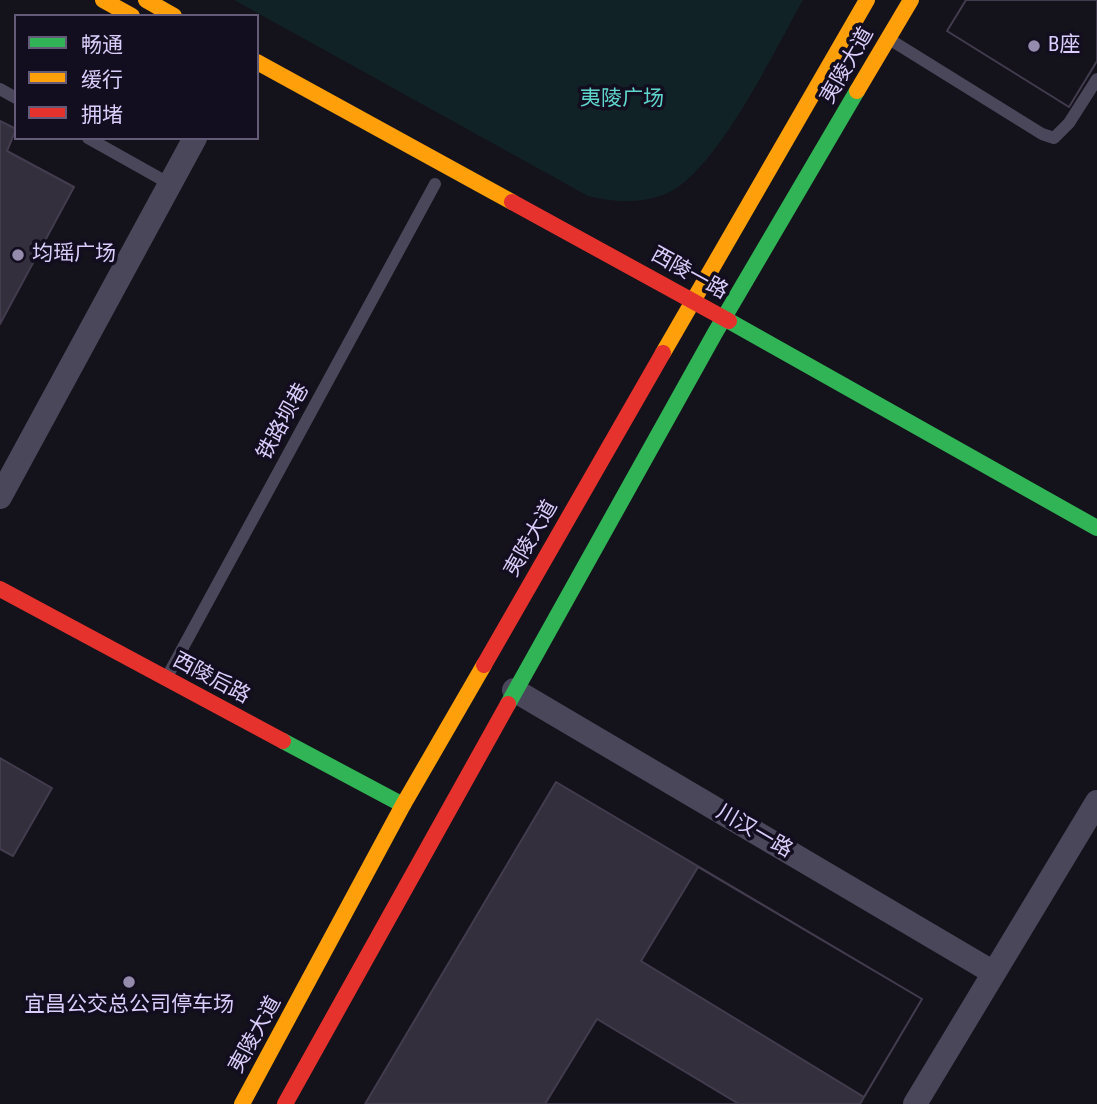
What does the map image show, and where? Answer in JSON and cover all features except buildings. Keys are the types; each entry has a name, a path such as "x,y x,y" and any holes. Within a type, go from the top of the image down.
{"main road":[{"path":"103,0 128,14"},
{"path":"146,0 170,14"},
{"name":"夷陵大道","path":"285,1104 514,690 700,325 693,300 867,0"},
{"name":"夷陵大道","path":"242,1104 403,805 700,325 724,318 911,0"},
{"name":"西陵一路","path":"259,63 693,300 1097,528"},
{"name":"西陵后路","path":"0,589 403,805"}],"street":[{"path":"0,497 194,140"},
{"name":"川汉一路","path":"514,690 994,973"},
{"path":"915,1104 1097,802"}],"lane":[{"path":"888,38 1042,134 1054,138 1069,123 1097,79"},
{"path":"92,140 170,184"},
{"name":"铁路坝巷","path":"166,678 435,184"}],"green space":[{"name":"夷陵广场","path":"234,0 803,0 742,109 703,164 683,183 663,195 625,201 588,196"}],"traffic: fast":[{"path":"508,704 715,333 857,91"},
{"path":"729,321 1097,528"},
{"path":"283,741 403,805"}],"traffic: slow":[{"path":"103,0 128,14"},
{"path":"146,0 170,14"},
{"path":"663,353 867,0"},
{"path":"857,91 911,0"},
{"path":"259,63 512,202"},
{"path":"242,1104 403,805 484,665"}],"traffic: jam":[{"path":"512,202 729,321"},
{"path":"484,665 663,353"},
{"path":"0,589 283,741"},
{"path":"285,1104 508,704"}],"place":[{"name":"B座","path":"1034,46"},
{"name":"均瑶广场","path":"18,255"},
{"name":"宜昌公交总公司停车场","path":"129,982"}]}
